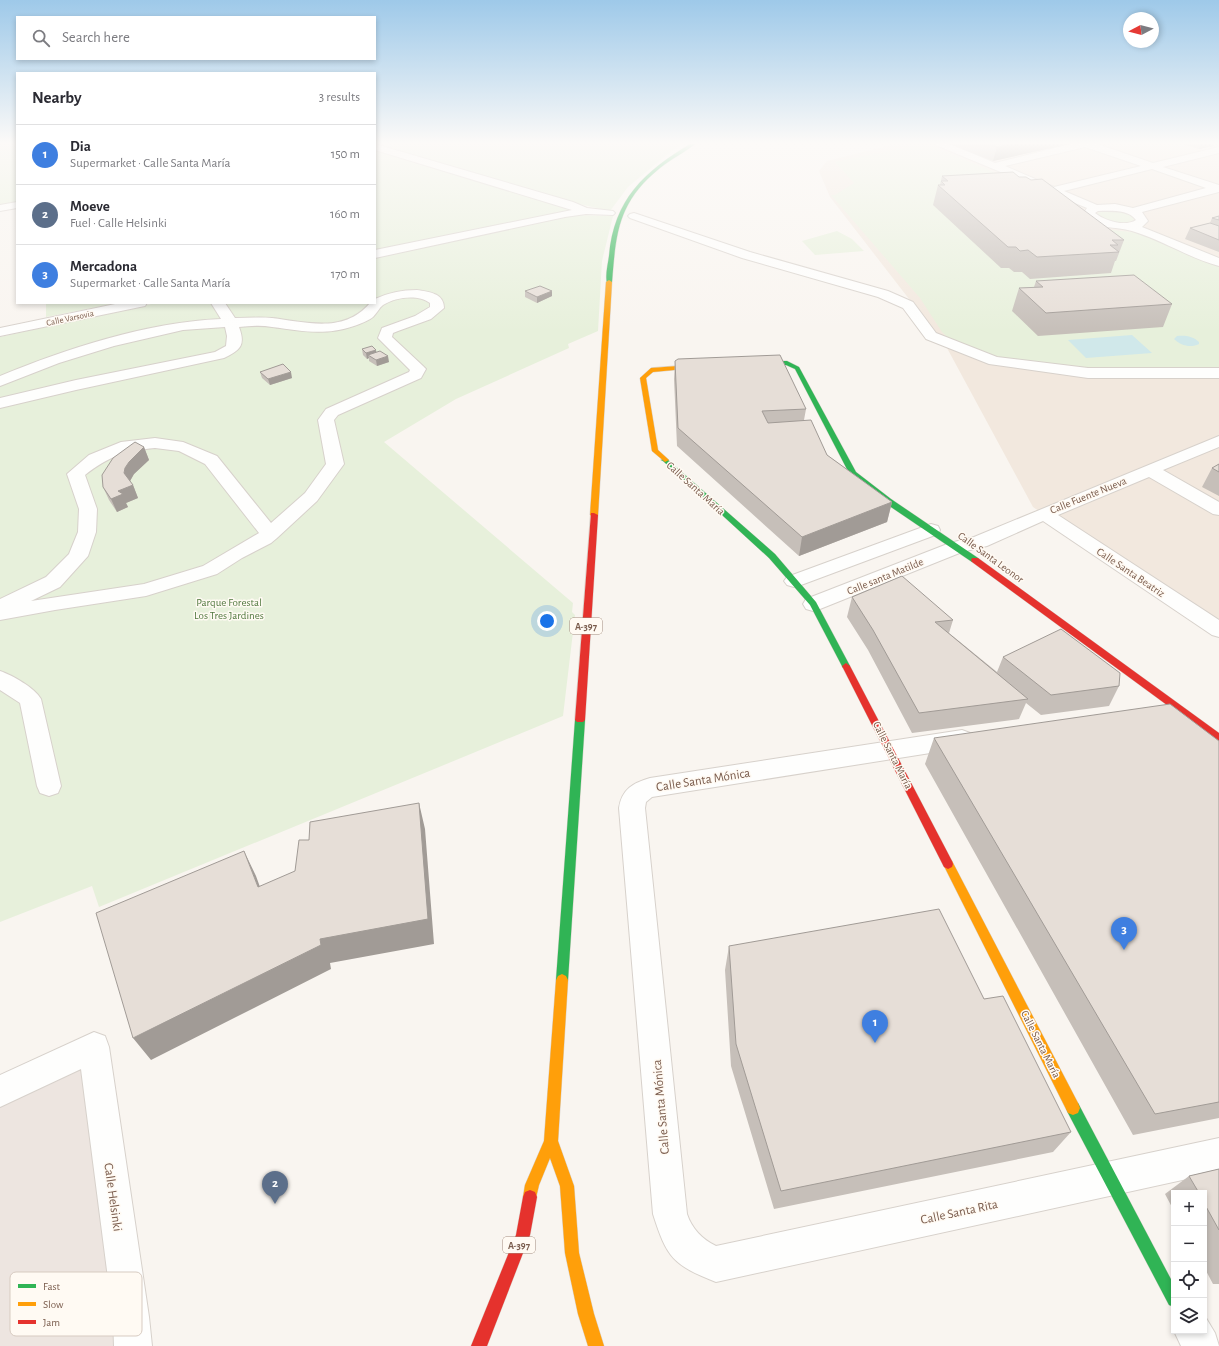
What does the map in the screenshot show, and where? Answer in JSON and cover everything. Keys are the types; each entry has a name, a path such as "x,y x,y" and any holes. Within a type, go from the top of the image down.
{"main road":[{"name":"A-397","path":"479,1346 522,1235 532,1185 551,1141 611,259 615,234 620,214 624,207"},
{"name":"Calle Santa Leonor","path":"746,364 787,363 797,368 853,473 888,502 957,547 1159,705 1219,738"},
{"name":"Calle Santa María","path":"717,365 651,370 643,378 655,450 772,556 813,604 890,750 1109,1178 1173,1298"},
{"name":"A-397","path":"551,1141 567,1186 572,1253 586,1314 596,1346"}],"street":[{"path":"574,207 586,211 609,213"},
{"path":"1093,207 1114,208 1133,212 1138,214 1142,221 1150,226 1178,236 1219,255"},
{"path":"1133,212 1151,207"},
{"path":"1096,208 1089,212 1092,218 1106,223 1135,228 1219,262"},
{"path":"376,254 586,211"},
{"path":"634,216 687,236 883,294 908,305 931,336 994,361 1088,373 1219,373"},
{"path":"1125,226 1136,225 1142,221"},
{"path":"0,381 26,369 106,343 182,326 264,321 317,330 338,326 357,320 368,314 372,308 380,302 391,298 417,294 433,297 437,301 437,308 431,314 396,326 387,331 385,338 418,369 416,375 332,412 326,420 335,464 311,497 264,539 235,554 210,570 146,590 54,603 0,613"},
{"name":"Calle Varsovia","path":"0,332 135,304"},
{"path":"0,403 76,385 219,355 233,348 235,340 231,323 219,304"},
{"name":"Calle Fuente Nueva","path":"957,547 980,542 1219,441"},
{"path":"0,607 53,582 78,556 86,532 88,509 76,474 95,459 127,446 155,443 183,447 211,460 270,534"},
{"path":"1150,470 1219,510"},
{"name":"Calle Santa Beatriz","path":"1044,514 1219,630"},
{"path":"794,581 931,530"},
{"name":"Calle santa Matilde","path":"813,604 957,547"},
{"path":"0,679 30,699 48,786"},
{"name":"Calle Santa Mónica","path":"699,1258 686,1246 675,1232 670,1214 632,816 632,801 636,795 650,788 985,736"},
{"name":"Calle Helsinki","path":"0,1091 94,1047 125,1272"},
{"name":"Calle Santa Rita","path":"699,1258 716,1264 1219,1155"},
{"path":"1195,1334 1202,1346"},
{"name":"Calle Helsinki","path":"132,1336 133,1346"}],"shaded area":[{"path":"838,207 1219,207 1219,633 1033,507 947,348"},
{"path":"94,1047 116,1272 10,1272 10,1336 122,1336 123,1346 0,1346 0,1091"}],"green space":[{"path":"376,207 577,207 573,211 376,251"},
{"path":"591,207 613,207 610,211"},
{"path":"841,207 1075,207 1095,228 1139,233 1219,267 1219,367 1062,367 1006,362 950,340 942,332 920,298"},
{"path":"1107,210 1126,212 1135,217 1135,219 1121,223 1105,220 1097,214 1101,211"},
{"name":"Parque Forestal Los Tres Jardines","path":"575,215 613,216 602,261 598,331 568,344 569,348 456,399 384,442 573,603 572,612 575,615 563,716 99,907 92,886 0,922 0,337 151,304 376,304 376,255"},
{"path":"837,231 852,239 864,251 815,255 802,241"},
{"path":"46,304 113,304 46,317"}],"water":[{"path":"1132,335 1152,353 1086,358 1068,340"},
{"path":"1177,336 1192,337 1199,342 1199,344 1193,346 1183,345 1174,339"}],"building":[{"path":"963,207 1079,207 1124,240 1112,240 1118,245 1110,245 1119,252 1037,257 1028,250 1020,251 1016,247 1008,247"},
{"path":"1219,216 1219,220 1212,218"},
{"path":"1210,223 1219,226 1219,240 1190,228"},
{"path":"1134,275 1172,304 1046,313 1019,288 1043,287 1036,281"},
{"path":"540,286 552,291 537,297 525,291"},
{"path":"372,346 376,350 366,353 362,349"},
{"path":"380,351 388,356 376,360 368,355"},
{"path":"780,355 806,409 762,411 768,423 811,420 827,455 892,502 802,537 678,428 675,361 678,359"},
{"path":"283,364 291,372 268,379 260,372"},
{"path":"135,442 144,447 129,462 124,473 133,485 118,491 123,494 111,499 103,487 102,475 113,458"},
{"path":"1219,464 1219,472 1212,468"},
{"path":"902,576 953,620 935,622 1028,699 919,713 873,630 852,597"},
{"path":"1061,629 1120,673 1119,686 1051,695 1003,657"},
{"path":"1170,704 1219,741 1219,1102 1155,1114 934,738"},
{"path":"419,803 428,919 320,939 321,945 133,1038 96,913 244,851 258,887 295,871 299,840 309,840 310,822"},
{"path":"939,909 984,999 1003,996 1071,1132 781,1191 736,1044 729,946"},
{"path":"1219,1169 1219,1230 1207,1208 1207,1190 1197,1190 1189,1176"}],"traffic: fast":[{"path":"609,282 612,246 615,231 624,207"},
{"path":"754,363 787,363 797,368 853,473 888,501 975,560"},
{"path":"665,460 772,556 813,604 846,666"},
{"path":"562,980 580,720"},
{"path":"1073,1108 1173,1298"}],"traffic: slow":[{"path":"594,515 609,282"},
{"path":"665,460 655,451 643,378 651,370 704,366"},
{"path":"948,864 1073,1108"},
{"path":"530,1197 532,1185 551,1141 562,980"},
{"path":"551,1141 567,1186 572,1253 586,1314 596,1346"}],"traffic: jam":[{"path":"580,720 594,515"},
{"path":"975,560 1219,738"},
{"path":"846,666 948,864"},
{"path":"479,1346 523,1235 530,1197"}],"place":[{"name":"Mercadona","path":"1124,950"},
{"name":"Dia","path":"875,1043"},
{"name":"Moeve","path":"275,1204"}]}
